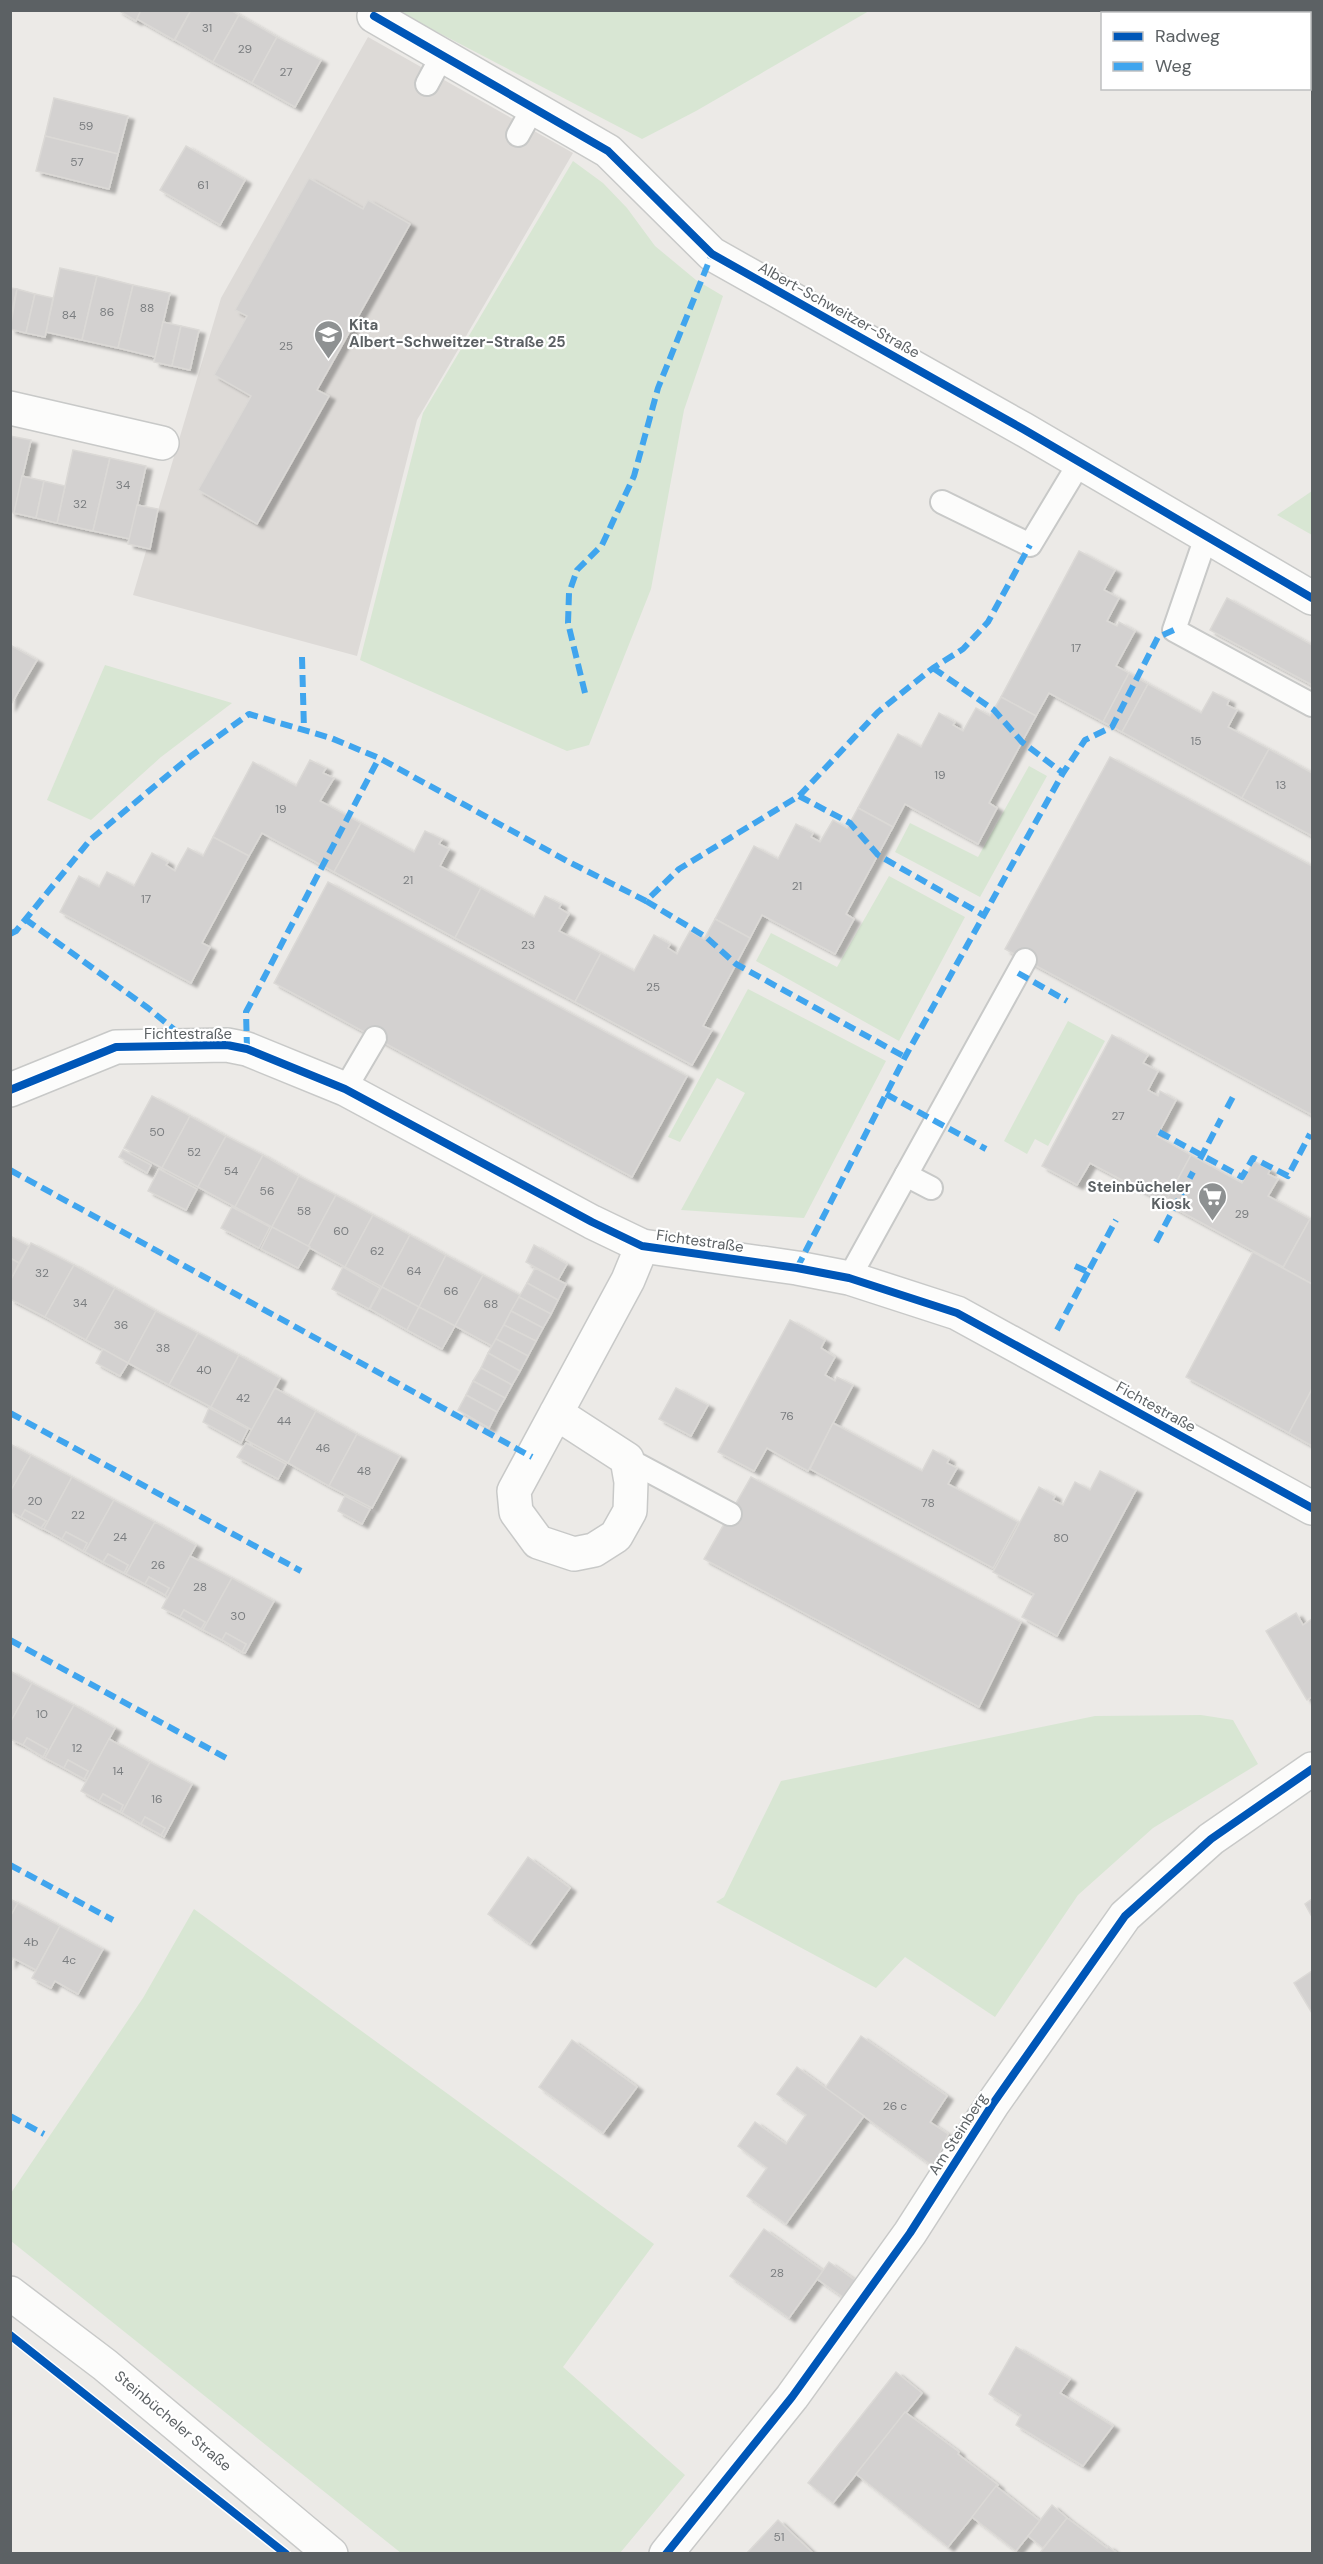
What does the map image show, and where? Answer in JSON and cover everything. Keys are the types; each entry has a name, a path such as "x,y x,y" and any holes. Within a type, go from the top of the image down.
{"street":[{"name":"Albert-Schweitzer-Straße","path":"374,16 442,56 526,122 608,151 712,254 1080,462 1312,598"},
{"path":"10,408 162,443"},
{"name":"Fichtestraße","path":"11,1088 116,1047 226,1046 247,1049 345,1089 592,1222 642,1246 797,1268 849,1278 957,1313 1312,1508"},
{"name":"Fichtestraße","path":"627,1459 631,1482 630,1511 616,1536 594,1550 574,1554 538,1542 516,1512 514,1491 628,1280 642,1246"},
{"path":"556,1413 627,1459"},
{"name":"Am Steinberg","path":"666,2553 792,2397 910,2233 992,2105 1125,1917 1211,1839 1312,1769"},
{"name":"Steinbücheler Straße","path":"10,2293 105,2365 331,2553"}],"lane":[{"path":"427,84 442,56"},
{"path":"942,502 1030,545 1080,462"},
{"path":"1206,537 1174,630 1312,705"},
{"path":"849,1278 1025,960"},
{"path":"345,1089 375,1038"},
{"path":"906,1175 931,1188"},
{"path":"627,1459 730,1514"}],"shaded area":[{"name":"Kita Albert-Schweitzer-Straße 25","path":"368,37 573,153 417,420 357,656 133,595 221,298"}],"green space":[{"path":"397,11 869,11 696,111 642,139"},
{"path":"573,161 603,183 627,208 655,246 696,280 723,296 684,410 651,589 589,745 567,751 360,660 423,413"},
{"path":"1312,491 1312,535 1277,515"},
{"path":"105,665 232,703 161,757 91,820 47,800"},
{"path":"1029,766 1047,776 980,897 895,852 910,823 978,857"},
{"path":"889,876 965,917 899,1041 756,961 771,933 837,967"},
{"path":"748,989 886,1061 804,1218 681,1210 745,1093 717,1078 680,1142 668,1137"},
{"path":"1068,1021 1105,1041 1048,1146 1035,1139 1027,1154 1004,1141"},
{"path":"1201,1715 1233,1720 1258,1764 1153,1828 1078,1895 995,2017 905,1957 876,1988 716,1902 724,1897 781,1781 1095,1716"},
{"path":"194,1909 654,2244 563,2367 685,2475 620,2553 401,2553 11,2241 11,2193 143,1998"}],"building":[{"path":"118,10 141,10 136,21"},
{"path":"141,10 191,10 174,40 137,19"},
{"path":"191,10 231,10 239,15 213,62 175,40"},
{"path":"239,15 277,37 252,83 213,62"},
{"path":"277,37 321,60 295,107 252,83"},
{"path":"54,98 128,116 118,154 45,136"},
{"path":"45,136 118,154 109,189 36,171"},
{"path":"186,146 245,180 220,225 160,190"},
{"path":"309,178 363,209 368,200 410,224 317,390 329,396 257,524 198,490 251,396 214,375 247,316 235,310"},
{"path":"60,268 97,276 82,340 46,332"},
{"path":"97,276 133,285 118,348 82,340"},
{"path":"133,285 170,293 155,357 118,348"},
{"path":"10,288 17,289 10,319"},
{"path":"17,289 35,294 26,333 10,329"},
{"path":"35,294 53,298 45,337 26,333"},
{"path":"163,322 181,326 172,366 154,362"},
{"path":"181,326 199,330 190,370 172,366"},
{"path":"10,436 31,440 14,513 10,512"},
{"path":"73,450 110,458 93,531 57,523"},
{"path":"110,458 146,466 130,539 93,531"},
{"path":"22,476 44,481 36,518 14,513"},
{"path":"44,481 65,486 57,523 36,518"},
{"path":"137,505 158,509 150,549 128,544"},
{"path":"1079,551 1115,570 1104,590 1119,598 1107,621 1117,626 1119,622 1135,631 1116,666 1129,673 1103,722 1049,693 1036,716 1001,697"},
{"path":"1227,598 1312,645 1312,685 1210,630"},
{"path":"10,645 37,660 10,706"},
{"path":"1129,673 1148,684 1122,732 1103,722"},
{"path":"1148,684 1201,713 1213,692 1229,700 1227,705 1237,710 1228,727 1269,749 1242,798 1122,732"},
{"path":"1001,697 1036,716 989,803 997,808 978,844 905,804 893,827 858,808 898,734 921,747 939,713 955,722 953,725 963,731 976,708 990,716"},
{"path":"1269,749 1312,773 1312,836 1242,798"},
{"path":"1110,757 1312,866 1312,1115 1005,949"},
{"path":"310,760 326,768 323,773 334,778 320,801 361,823 334,872 262,833 249,856 213,837 253,762 296,786"},
{"path":"858,808 893,827 846,914 854,919 835,954 762,915 750,938 715,919 754,846 778,859 796,824 813,833 811,837 820,842 833,820 847,828"},
{"path":"361,823 414,852 425,831 442,839 439,844 449,849 440,866 481,888 455,938 334,872"},
{"path":"213,837 249,856 202,943 210,947 191,983 60,912 79,876 99,887 107,872 134,886 152,853 168,862 166,865 175,871 188,848 203,856"},
{"path":"328,882 687,1076 632,1177 274,983"},
{"path":"481,888 534,917 545,896 561,904 559,908 569,914 559,931 601,953 575,1002 455,938"},
{"path":"715,919 750,938 703,1026 712,1030 692,1065 575,1002 601,953 634,971 654,935 670,944 668,948 677,954 690,931 704,939"},
{"path":"1112,1035 1148,1055 1143,1063 1158,1071 1148,1090 1158,1096 1160,1091 1176,1100 1157,1136 1191,1155 1165,1203 1090,1163 1077,1185 1042,1166"},
{"path":"152,1096 190,1116 162,1168 124,1148"},
{"path":"190,1116 226,1136 198,1187 162,1168"},
{"path":"226,1136 263,1155 235,1207 198,1187"},
{"path":"123,1150 151,1165 147,1173 119,1157"},
{"path":"263,1155 299,1176 272,1227 235,1207"},
{"path":"1191,1155 1242,1183 1254,1161 1270,1170 1268,1174 1278,1179 1268,1196 1310,1219 1283,1267 1165,1203"},
{"path":"159,1169 197,1189 186,1210 148,1191"},
{"path":"299,1176 336,1195 308,1247 272,1227"},
{"path":"336,1195 373,1215 345,1267 308,1247"},
{"path":"232,1207 270,1227 259,1248 221,1228"},
{"path":"373,1215 410,1235 382,1287 345,1267"},
{"path":"1310,1219 1312,1220 1312,1284 1283,1268"},
{"path":"272,1227 310,1247 298,1268 261,1249"},
{"path":"410,1235 446,1255 419,1307 382,1287"},
{"path":"10,1236 29,1246 19,1263 10,1258"},
{"path":"31,1243 74,1265 45,1317 10,1299 10,1281"},
{"path":"534,1245 567,1264 558,1280 526,1262"},
{"path":"1253,1252 1312,1284 1312,1389 1289,1433 1186,1377"},
{"path":"446,1255 483,1275 455,1326 419,1307"},
{"path":"10,1258 19,1263 11,1279 10,1279"},
{"path":"74,1265 115,1288 86,1340 45,1317"},
{"path":"343,1267 380,1288 369,1309 332,1289"},
{"path":"535,1268 566,1284 558,1300 527,1283"},
{"path":"483,1275 520,1295 492,1346 455,1326"},
{"path":"527,1283 558,1300 551,1314 519,1297"},
{"path":"382,1287 419,1307 407,1330 370,1309"},
{"path":"115,1288 156,1311 128,1363 86,1340"},
{"path":"519,1297 551,1314 543,1328 511,1311"},
{"path":"419,1307 455,1326 442,1349 407,1330"},
{"path":"156,1311 198,1333 169,1385 128,1363"},
{"path":"511,1311 543,1328 536,1341 504,1325"},
{"path":"790,1320 825,1340 821,1348 835,1357 825,1375 835,1381 837,1377 853,1385 808,1471 767,1448 754,1471 718,1452"},
{"path":"504,1325 536,1341 528,1356 496,1339"},
{"path":"198,1333 239,1355 211,1407 169,1385"},
{"path":"496,1339 528,1356 520,1371 488,1353"},
{"path":"103,1349 128,1363 120,1376 96,1363"},
{"path":"488,1353 520,1371 512,1385 481,1368"},
{"path":"239,1355 280,1378 252,1430 211,1407"},
{"path":"481,1368 512,1385 505,1398 473,1381"},
{"path":"473,1381 505,1398 497,1412 466,1395"},
{"path":"275,1388 316,1411 288,1463 246,1440"},
{"path":"676,1388 708,1405 691,1436 659,1419"},
{"path":"1312,1389 1312,1446 1289,1433"},
{"path":"466,1395 497,1412 489,1428 458,1410"},
{"path":"209,1408 248,1429 241,1443 203,1422"},
{"path":"316,1411 357,1434 329,1486 288,1463"},
{"path":"833,1423 922,1471 933,1450 949,1459 947,1463 957,1468 948,1484 1018,1522 993,1568 810,1469"},
{"path":"357,1434 400,1456 372,1508 329,1486"},
{"path":"246,1443 286,1464 278,1479 237,1457"},
{"path":"10,1444 31,1455 10,1492"},
{"path":"31,1455 72,1477 44,1529 41,1528 46,1521 25,1510 21,1517 10,1511 10,1492"},
{"path":"1100,1471 1136,1490 1057,1636 1022,1617 1034,1594 993,1572 1039,1487 1055,1496 1053,1500 1063,1505 1075,1482 1090,1490"},
{"path":"72,1477 114,1500 85,1552 83,1551 87,1543 66,1532 62,1539 44,1529"},
{"path":"751,1477 1021,1622 979,1707 704,1559"},
{"path":"345,1496 370,1509 362,1524 338,1511"},
{"path":"114,1500 155,1522 126,1574 124,1573 128,1565 108,1554 103,1562 85,1552"},
{"path":"25,1510 46,1521 41,1528 21,1517"},
{"path":"155,1522 196,1545 168,1597 165,1595 169,1588 149,1577 145,1584 126,1574"},
{"path":"66,1532 87,1543 83,1551 62,1539"},
{"path":"108,1554 128,1565 124,1573 103,1562"},
{"path":"190,1556 232,1578 203,1630 201,1629 205,1622 184,1610 180,1617 162,1608"},
{"path":"149,1577 169,1588 165,1595 145,1584"},
{"path":"232,1578 274,1601 245,1653 242,1652 246,1644 226,1633 222,1640 203,1630"},
{"path":"184,1610 205,1622 201,1629 180,1617"},
{"path":"1296,1613 1303,1625 1312,1619 1312,1697 1307,1700 1266,1631"},
{"path":"226,1633 246,1644 242,1652 222,1640"},
{"path":"10,1671 32,1683 10,1723"},
{"path":"32,1683 74,1705 45,1758 43,1757 47,1749 27,1738 23,1745 10,1739 10,1723"},
{"path":"74,1705 115,1728 87,1780 84,1779 88,1771 68,1760 64,1768 45,1758"},
{"path":"27,1738 47,1749 43,1757 23,1745"},
{"path":"109,1739 150,1762 122,1813 120,1812 123,1805 103,1794 99,1801 81,1791"},
{"path":"68,1760 88,1771 84,1779 64,1768"},
{"path":"150,1762 192,1784 164,1837 161,1835 165,1828 145,1817 141,1824 122,1813"},
{"path":"103,1794 123,1805 120,1812 99,1801"},
{"path":"145,1817 165,1828 161,1835 141,1824"},
{"path":"528,1857 570,1888 530,1944 488,1914"},
{"path":"10,1899 18,1903 10,1917"},
{"path":"1312,1899 1312,1917 1305,1904"},
{"path":"18,1903 60,1926 36,1970 13,1958 10,1963 10,1917"},
{"path":"60,1926 103,1949 78,1994 55,1981 51,1988 32,1978"},
{"path":"1312,1971 1312,2013 1294,1983"},
{"path":"861,2036 947,2096 930,2122 948,2134 934,2167 825,2088"},
{"path":"572,2040 637,2087 603,2133 539,2087"},
{"path":"797,2067 864,2116 786,2224 747,2196 767,2168 738,2146 755,2122 786,2144 806,2115 777,2094"},
{"path":"764,2229 823,2271 789,2318 730,2276"},
{"path":"829,2262 856,2281 843,2297 817,2279"},
{"path":"1016,2347 1070,2379 1060,2393 1113,2426 1083,2466 1016,2425 1021,2415 989,2394"},
{"path":"896,2372 922,2393 833,2503 808,2483"},
{"path":"905,2412 959,2452 958,2454 998,2485 948,2547 856,2474"},
{"path":"996,2486 1040,2521 1016,2551 972,2517"},
{"path":"1052,2505 1067,2518 1043,2548 1028,2536"},
{"path":"1067,2518 1107,2548 1108,2546 1118,2554 1039,2554"},
{"path":"778,2520 814,2554 746,2554"}],"marked path":[{"path":"585,693 568,623 569,593 577,570 602,545 634,476 658,388 712,254"},
{"path":"10,934 16,931 90,840 191,756 249,714 331,738 379,758 567,861 646,901 679,869 799,796 878,712 933,668 963,649 988,622 1030,545"},
{"path":"797,1268 905,1057 1063,773 1085,740 1112,727 1158,637 1174,630"},
{"path":"302,657 304,730"},
{"path":"933,668 994,710 1022,742 1063,773"},
{"path":"247,1049 246,1012 379,758"},
{"path":"799,796 850,823 878,855 983,915"},
{"path":"646,901 706,937 736,964 905,1057"},
{"path":"25,919 148,1008 193,1045"},
{"path":"1018,973 1067,1001"},
{"path":"1227,1108 1235,1093"},
{"path":"886,1094 986,1149"},
{"path":"1200,1159 1221,1119"},
{"path":"1159,1132 1242,1177 1253,1158 1288,1176 1310,1134"},
{"path":"10,1170 532,1457"},
{"path":"1156,1242 1193,1172"},
{"path":"1075,1266 1088,1272 1116,1220"},
{"path":"1057,1330 1088,1272"},
{"path":"10,1413 301,1571"},
{"path":"10,1640 228,1759"},
{"path":"10,1865 113,1920"},
{"path":"10,2116 44,2134"}],"cycle path":[{"path":"374,16 608,151 712,254 1023,429 1312,598"},
{"path":"10,1090 116,1047 227,1045 247,1049 345,1089 592,1222 642,1246 797,1268 849,1278 957,1313 1312,1508"},
{"path":"666,2554 792,2397 910,2233 992,2105 1125,1916 1211,1839 1312,1769"},
{"path":"10,2335 286,2554"}],"place":[{"name":"Kita Albert-Schweitzer-Straße 25","path":"328,360"},
{"name":"Steinbücheler Kiosk","path":"1212,1222"}]}
